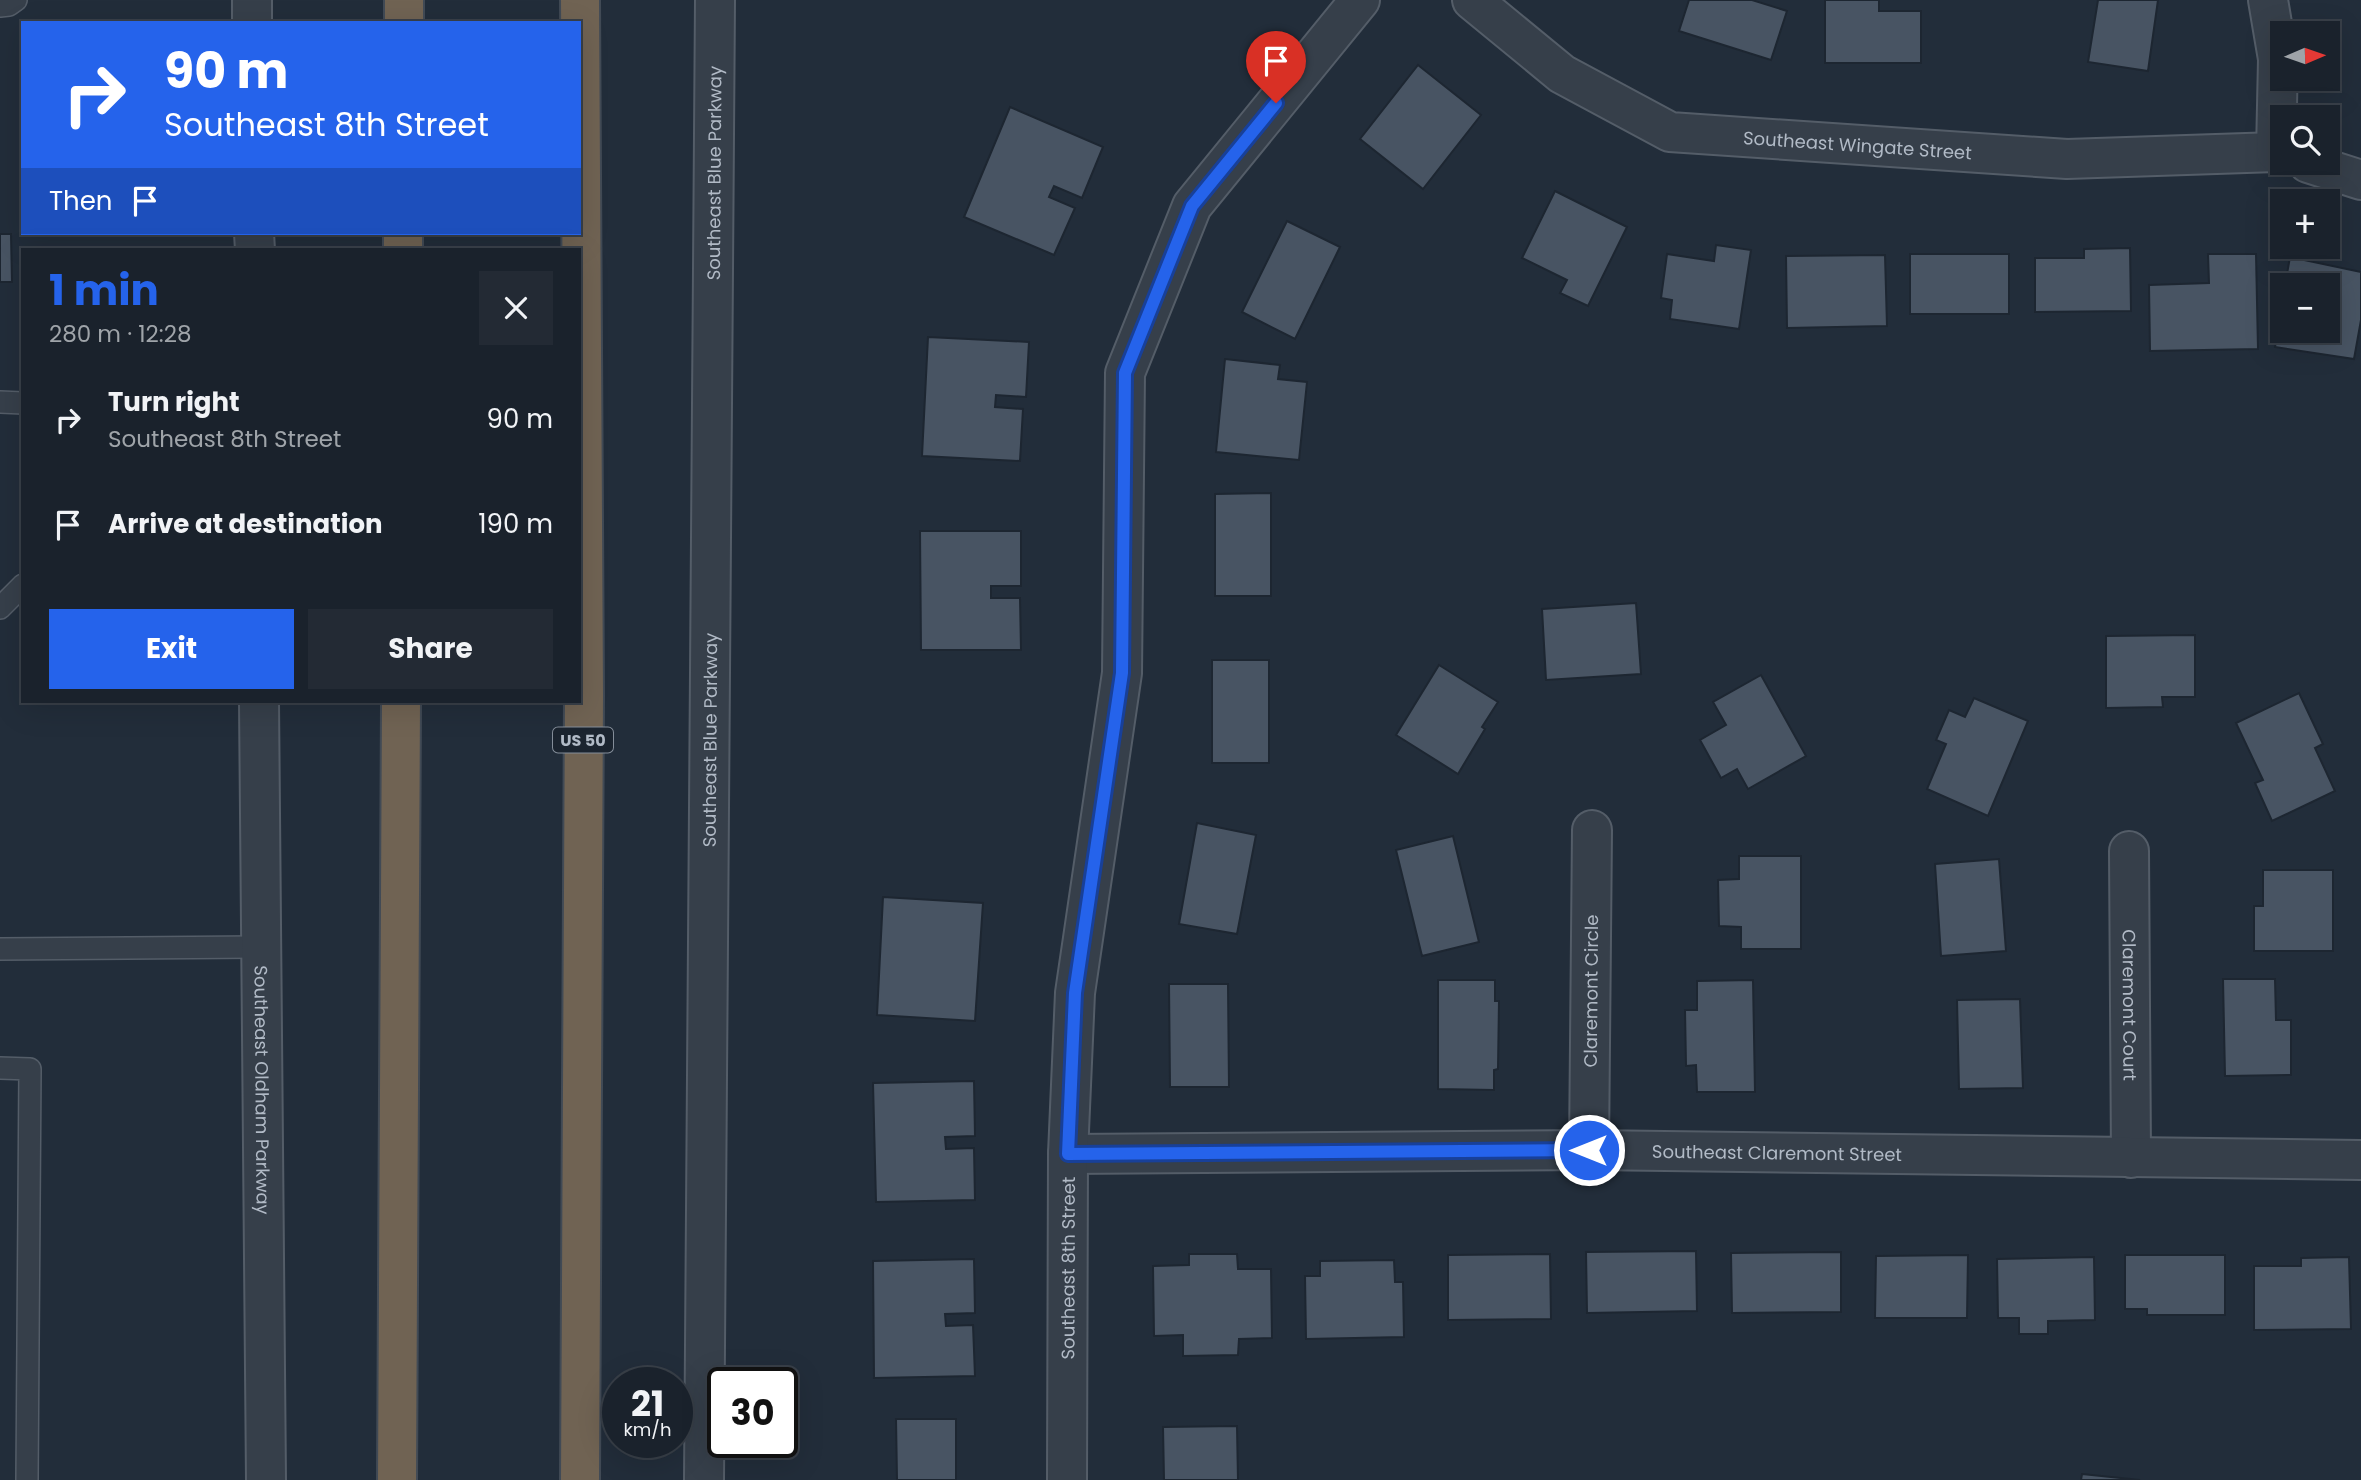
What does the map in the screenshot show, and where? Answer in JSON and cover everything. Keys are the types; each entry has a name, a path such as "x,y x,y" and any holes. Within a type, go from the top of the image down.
{"highway":[{"path":"404,0 404,21"},
{"name":"US 50","path":"580,0 580,21"},
{"name":"US 50","path":"580,1480 584,695 581,174"},
{"path":"397,1480 401,703"}],"street":[{"path":"252,0 253,21"},
{"name":"Southeast Blue Parkway","path":"704,1480 715,0"},
{"name":"Southeast 8th Street","path":"1067,1480 1068,1154 1075,993 1122,673 1125,373 1192,206 1360,0"},
{"name":"Southeast Wingate Street","path":"1472,0 1562,74 1670,132 2067,159 2270,156"},
{"path":"2268,0 2283,105"},
{"name":"Southeast Wingate Street","path":"2340,173 2361,180"},
{"name":"Southeast Oldham Parkway","path":"259,703 266,1480"},
{"name":"Claremont Circle","path":"1589,1150 1592,830"},
{"name":"Claremont Court","path":"2129,851 2130,1158"},
{"name":"Southeast Claremont Street","path":"1068,1154 1589,1150 2361,1160"}],"lane":[{"path":"0,6 9,5 16,0"},
{"path":"0,402 21,402"},
{"path":"0,608 21,587"},
{"path":"0,949 261,947"},
{"path":"0,1068 30,1069 27,1480"}],"building":[{"path":"1689,0 1752,0 1787,11 1771,60 1679,31"},
{"path":"1825,0 1879,0 1879,11 1921,11 1921,63 1825,63"},
{"path":"2098,0 2158,0 2148,71 2088,62"},
{"path":"1418,65 1481,115 1423,189 1360,139"},
{"path":"1010,107 1103,147 1082,198 1054,186 1049,197 1075,208 1054,255 964,217"},
{"path":"1555,191 1627,227 1588,306 1560,293 1567,280 1522,258"},
{"path":"1287,221 1340,247 1295,339 1242,312"},
{"path":"0,234 11,234 12,282 0,282"},
{"path":"1716,245 1751,250 1739,329 1670,319 1672,300 1661,298 1667,254 1714,261"},
{"path":"2130,248 2131,311 2035,312 2035,258 2084,258 2084,249"},
{"path":"1910,254 2009,254 2009,314 1910,314"},
{"path":"2208,254 2256,254 2258,349 2150,351 2149,285 2209,283"},
{"path":"1885,255 1887,326 1787,328 1786,256"},
{"path":"2290,259 2361,272 2361,320 2354,359 2275,347 2276,343 2340,343 2340,273 2287,273"},
{"path":"928,337 1029,342 1026,397 996,395 995,407 1023,409 1020,461 922,456"},
{"path":"1225,359 1280,365 1278,379 1307,382 1299,460 1216,452"},
{"path":"1271,493 1271,596 1215,596 1215,494"},
{"path":"920,531 1021,531 1021,586 991,586 991,598 1020,598 1021,650 921,650"},
{"path":"1636,603 1641,674 1546,680 1542,609"},
{"path":"2195,635 2195,697 2162,697 2163,707 2106,708 2106,636"},
{"path":"1212,660 1269,660 1269,763 1212,763"},
{"path":"1439,665 1498,702 1458,774 1396,735"},
{"path":"1761,675 1806,756 1748,789 1737,769 1721,778 1700,740 1726,725 1713,702"},
{"path":"2299,693 2323,744 2315,748 2335,791 2272,821 2255,783 2263,780 2236,723"},
{"path":"1974,698 2028,721 1988,816 1927,789 1946,744 1936,740 1949,710 1965,717"},
{"path":"1197,823 1256,835 1237,934 1179,924"},
{"path":"1453,836 1479,942 1422,956 1396,850"},
{"path":"1739,856 1801,856 1801,949 1741,949 1741,927 1719,926 1718,880 1739,879"},
{"path":"1999,859 2006,951 1941,956 1935,864"},
{"path":"2263,870 2333,870 2333,951 2254,951 2254,906 2263,906"},
{"path":"883,897 983,903 975,1021 877,1015"},
{"path":"2223,979 2275,979 2276,1020 2291,1020 2291,1075 2225,1076"},
{"path":"1438,980 1495,980 1495,1001 1499,1001 1498,1069 1494,1070 1494,1090 1438,1089"},
{"path":"1753,980 1755,1092 1697,1092 1696,1065 1686,1066 1685,1010 1697,1010 1697,981"},
{"path":"1169,984 1228,984 1229,1087 1170,1087"},
{"path":"2020,999 2023,1088 1959,1089 1957,1000"},
{"path":"974,1081 975,1136 945,1137 946,1149 974,1148 975,1200 876,1202 873,1083"},
{"path":"1696,1251 1697,1311 1587,1313 1586,1252"},
{"path":"1841,1252 1841,1312 1732,1313 1731,1253"},
{"path":"1189,1254 1237,1254 1238,1269 1271,1269 1272,1338 1239,1339 1238,1355 1183,1356 1183,1335 1154,1336 1153,1266 1189,1265"},
{"path":"1550,1254 1551,1319 1448,1320 1448,1255"},
{"path":"1968,1255 1967,1318 1875,1318 1876,1256"},
{"path":"2125,1255 2225,1255 2225,1315 2147,1315 2147,1309 2125,1309"},
{"path":"2094,1257 2095,1320 2048,1321 2048,1334 2019,1334 2019,1318 1998,1318 1997,1259"},
{"path":"2349,1257 2351,1329 2254,1330 2254,1266 2301,1266 2301,1258"},
{"path":"974,1259 975,1313 945,1314 946,1326 973,1325 975,1376 874,1378 873,1261"},
{"path":"1394,1260 1395,1282 1403,1282 1404,1337 1306,1339 1305,1276 1320,1276 1320,1261"},
{"path":"896,1419 956,1419 956,1480 897,1480"},
{"path":"1237,1426 1238,1480 1164,1480 1163,1427"},
{"path":"2082,1474 2140,1480 2081,1480"}],"route":[{"path":"1276,103 1192,206 1125,373 1122,673 1075,993 1068,1154 1589,1150"}]}
